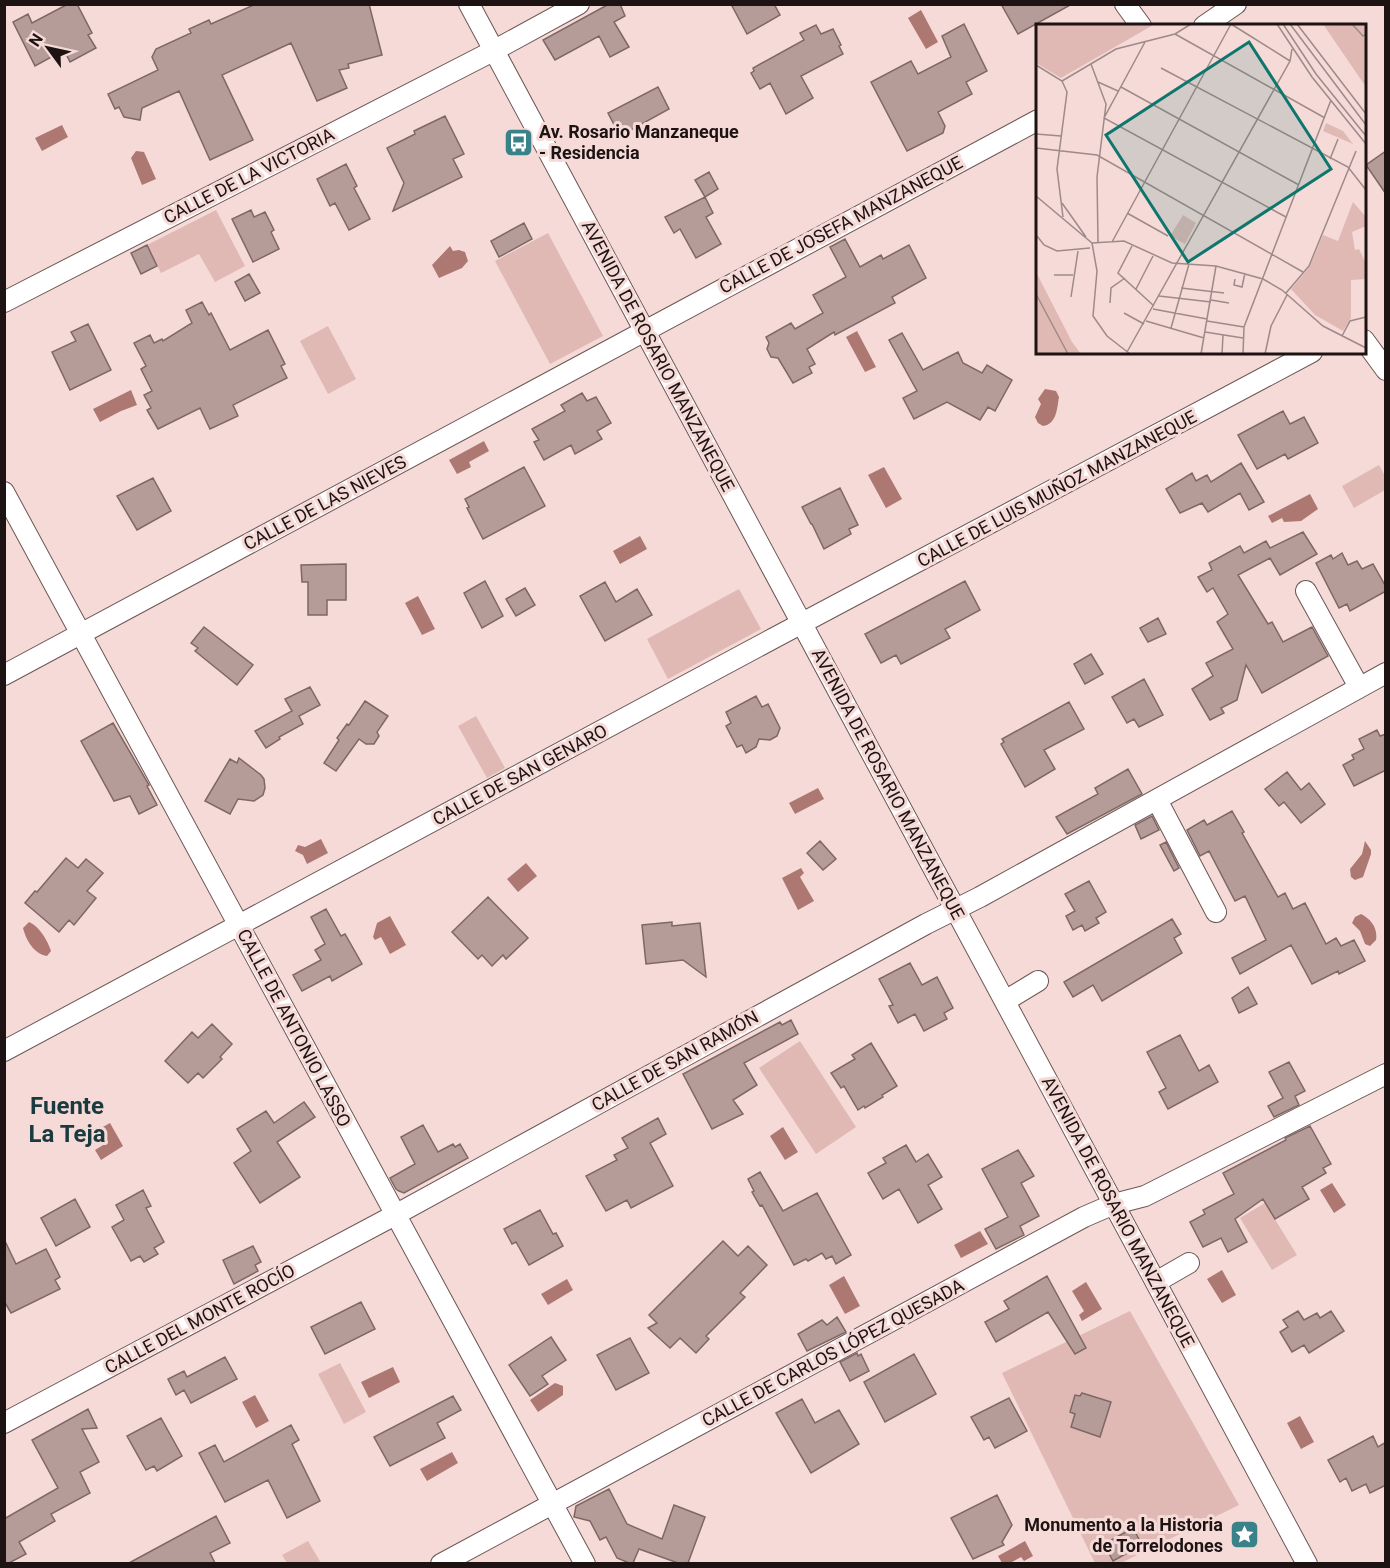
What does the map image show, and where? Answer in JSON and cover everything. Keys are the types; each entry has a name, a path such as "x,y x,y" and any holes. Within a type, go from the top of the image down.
{"street":[{"name":"AVENIDA DE ROSARIO MANZANEQUE","path":"469,4 1307,1563"},
{"name":"CALLE DE LA VICTORIA","path":"4,302 493,51 579,4"},
{"path":"1125,4 1140,24"},
{"path":"1207,24 1236,4"},
{"name":"CALLE DE JOSEFA MANZANEQUE","path":"644,330 1036,121"},
{"name":"CALLE DE LAS NIEVES","path":"4,675 644,330"},
{"path":"1366,341 1386,370"},
{"name":"CALLE DE LUIS MUÑOZ MANZANEQUE","path":"802,625 1308,354"},
{"name":"CALLE DE ANTONIO LASSO","path":"4,492 585,1563"},
{"path":"1306,591 1359,687"},
{"name":"CALLE DE SAN GENARO","path":"4,1051 802,625"},
{"name":"CALLE DE SAN RAMÓN","path":"395,1215 1386,673"},
{"path":"1156,800 1216,912"},
{"path":"1005,1002 1038,981"},
{"name":"CALLE DE CARLOS LÓPEZ QUESADA","path":"441,1563 1074,1222 1114,1204 1145,1196 1386,1074"},
{"name":"CALLE DEL MONTE ROCÍO","path":"4,1423 395,1215"},
{"path":"1156,1282 1188,1263"}],"shaded area":[{"path":"921,10 938,42 926,49 908,18"},
{"path":"62,125 68,137 42,151 35,138"},
{"path":"136,151 144,152 156,179 142,185 131,158"},
{"path":"216,210 245,266 215,282 199,254 161,273 147,245"},
{"path":"548,233 603,336 550,364 495,261"},
{"path":"450,246 453,251 465,252 468,261 462,268 439,278 432,265"},
{"path":"328,326 356,379 328,394 300,341"},
{"path":"857,331 876,367 865,372 846,337"},
{"path":"1045,389 1056,391 1059,397 1054,419 1048,425 1043,426 1035,417 1041,404 1038,399"},
{"path":"131,390 137,405 100,422 93,409"},
{"path":"484,441 489,451 469,462 471,467 457,474 449,460"},
{"path":"1379,465 1385,476 1385,490 1354,508 1342,486"},
{"path":"884,467 902,499 886,508 868,475"},
{"path":"1310,494 1318,509 1301,521 1284,522 1282,518 1272,523 1268,516"},
{"path":"640,536 647,549 620,564 613,551"},
{"path":"739,589 761,629 668,679 647,639"},
{"path":"418,596 435,629 422,635 405,603"},
{"path":"476,716 505,768 487,778 458,726"},
{"path":"818,788 824,799 795,814 789,803"},
{"path":"321,839 328,853 307,864 303,855 295,851 298,845 305,847"},
{"path":"1365,841 1371,854 1363,877 1355,880 1351,877 1350,869 1362,854"},
{"path":"526,863 537,876 518,892 507,879"},
{"path":"801,868 804,873 800,877 814,901 798,910 782,878"},
{"path":"1361,914 1371,921 1375,928 1376,940 1370,946 1365,944 1360,931 1352,923 1355,917"},
{"path":"390,916 406,945 390,954 381,937 375,940 373,937 377,923"},
{"path":"29,922 40,930 48,943 51,951 47,956 42,955 28,942 23,928"},
{"path":"800,1041 856,1127 816,1154 759,1068"},
{"path":"110,1123 123,1146 101,1160 95,1150 108,1142 101,1128"},
{"path":"783,1127 798,1152 785,1160 770,1136"},
{"path":"1332,1183 1346,1205 1334,1213 1320,1190"},
{"path":"1265,1203 1297,1255 1272,1270 1240,1218"},
{"path":"980,1231 988,1244 961,1258 954,1245"},
{"path":"1222,1270 1236,1295 1222,1303 1207,1279"},
{"path":"844,1276 860,1306 845,1314 829,1285"},
{"path":"567,1279 573,1290 548,1305 541,1294"},
{"path":"1086,1282 1102,1309 1082,1321 1079,1315 1084,1311 1072,1291"},
{"path":"1130,1311 1239,1505 1121,1563 1095,1563 1002,1373"},
{"path":"340,1363 366,1412 344,1424 318,1374"},
{"path":"393,1367 400,1382 369,1398 361,1382"},
{"path":"555,1383 563,1386 563,1395 538,1412 530,1400"},
{"path":"255,1395 269,1421 256,1428 242,1402"},
{"path":"1300,1416 1314,1442 1301,1449 1287,1423"},
{"path":"452,1452 458,1463 427,1481 420,1469"},
{"path":"308,1541 321,1563 287,1563 282,1555"},
{"path":"1025,1541 1033,1556 1024,1561 1021,1557 1010,1563 1002,1563 998,1556"}],"building":[{"path":"68,4 77,4 92,33 88,35 96,48 70,62 64,50 35,66 13,22 28,14 32,23"},
{"path":"256,4 369,4 382,55 348,64 349,68 339,70 347,88 317,101 291,43 222,75 253,140 210,160 179,91 142,108 140,120 124,117 119,107 115,109 108,94 158,70 152,57 156,49 191,33 189,29 209,20 211,24"},
{"path":"609,4 620,4 625,16 614,22 629,47 610,57 599,36 555,60 543,40"},
{"path":"731,4 774,4 780,15 747,34"},
{"path":"1001,4 1072,4 1018,34"},
{"path":"964,24 987,71 966,82 972,94 938,112 945,126 943,133 907,151 871,82 911,61 918,74 951,57 942,36"},
{"path":"816,25 821,34 833,29 843,54 801,76 813,98 786,114 770,83 760,89 751,73 754,71 753,68 804,40 800,33"},
{"path":"658,87 669,109 620,136 608,113"},
{"path":"445,116 464,154 453,159 462,177 393,211 404,183 387,148 415,134 414,131"},
{"path":"1386,151 1386,194 1366,165"},
{"path":"346,164 357,186 354,188 370,219 349,230 335,203 330,206 317,179"},
{"path":"709,172 718,189 705,197 695,180"},
{"path":"705,197 713,213 706,217 721,244 696,258 680,229 674,233 665,217"},
{"path":"251,210 254,217 265,212 274,230 271,232 279,249 253,262 232,219"},
{"path":"524,223 532,239 499,257 491,241"},
{"path":"845,239 860,267 881,255 883,259 909,245 926,278 892,297 895,303 835,335 834,332 807,349 815,364 809,367 812,373 793,383 778,358 771,357 767,349 769,343 766,337 791,323 795,329 823,313 813,295 846,277 830,247"},
{"path":"147,245 157,266 141,274 131,253"},
{"path":"249,274 260,293 245,301 235,282"},
{"path":"202,302 209,315 211,313 230,350 268,330 285,364 281,366 287,378 233,405 238,416 210,429 200,408 158,429 147,410 151,408 144,395 152,391 141,369 146,366 134,343 150,335 154,343 162,339 163,341 192,323 186,310"},
{"path":"88,324 111,370 70,390 52,352 76,341 71,332"},
{"path":"902,333 923,370 958,352 963,363 982,373 987,365 1012,380 995,411 988,407 980,420 947,402 914,419 903,398 917,391 889,340"},
{"path":"582,393 587,401 596,397 611,423 597,431 602,439 575,454 571,445 544,460 534,442 539,440 532,429 565,411 561,405"},
{"path":"1283,411 1290,424 1304,417 1318,443 1288,459 1285,454 1257,469 1238,435"},
{"path":"1241,463 1264,502 1249,510 1240,493 1208,512 1202,503 1180,513 1166,489 1192,473 1196,481 1207,475 1211,482"},
{"path":"524,467 545,506 483,539 467,508 469,507 465,499"},
{"path":"153,478 171,511 137,530 117,496"},
{"path":"840,488 858,525 849,529 851,534 824,549 802,507"},
{"path":"1303,532 1317,554 1280,575 1270,558 1238,575 1268,624 1272,622 1283,642 1312,627 1328,656 1262,693 1246,665 1237,700 1221,708 1224,713 1210,720 1192,689 1213,676 1206,663 1233,649 1217,622 1228,614 1213,588 1207,592 1198,577 1212,570 1209,563 1240,546 1244,553 1266,541 1270,548"},
{"path":"1342,553 1348,565 1357,561 1362,569 1373,564 1386,587 1386,591 1350,611 1347,604 1339,608 1316,563 1331,555 1333,559"},
{"path":"346,564 346,600 327,600 327,615 308,615 308,582 302,582 301,565"},
{"path":"485,581 503,616 482,628 464,593"},
{"path":"965,581 980,610 945,629 950,638 901,664 896,655 881,663 865,634"},
{"path":"605,582 616,602 637,589 652,615 605,641 580,596"},
{"path":"525,588 535,605 516,616 506,599"},
{"path":"1158,618 1166,634 1148,642 1140,628"},
{"path":"204,627 253,665 237,685 195,651 198,648 191,643"},
{"path":"1091,654 1103,674 1085,684 1074,664"},
{"path":"1144,679 1163,715 1139,727 1134,719 1127,723 1112,697"},
{"path":"310,687 320,705 299,716 303,724 279,737 280,739 266,748 255,731 292,711 285,699"},
{"path":"756,696 762,707 768,704 780,728 777,736 770,740 759,739 756,747 746,753 742,745 737,747 726,726 731,723 726,712"},
{"path":"365,701 388,716 377,732 379,736 374,744 366,744 359,739 336,771 324,763 339,740 337,738"},
{"path":"1069,702 1084,729 1044,750 1055,769 1025,787 1001,744 1004,742 1002,739"},
{"path":"113,723 149,785 147,786 157,805 139,814 130,796 114,801 81,741"},
{"path":"1377,730 1380,736 1386,734 1386,770 1354,786 1343,765 1354,759 1352,755 1364,749 1359,739"},
{"path":"239,758 261,775 265,788 263,795 254,801 238,799 230,814 205,801 230,759 237,763"},
{"path":"1128,769 1142,794 1067,834 1056,817 1098,794 1095,788"},
{"path":"1287,772 1301,790 1309,783 1325,804 1301,823 1284,802 1279,806 1265,789"},
{"path":"1232,811 1278,897 1285,893 1293,909 1305,903 1326,944 1336,938 1341,946 1354,940 1365,961 1312,984 1291,945 1240,974 1232,958 1266,940 1245,896 1235,901 1209,851 1200,856 1187,830 1204,820 1207,825"},
{"path":"1152,816 1159,830 1141,839 1135,825"},
{"path":"820,841 836,859 823,870 807,853"},
{"path":"1166,842 1179,868 1174,871 1160,845"},
{"path":"66,858 78,868 86,859 103,873 87,891 96,898 74,925 69,920 59,932 25,903"},
{"path":"1089,881 1106,912 1096,918 1099,923 1085,931 1082,925 1073,930 1066,916 1075,911 1065,894"},
{"path":"488,897 528,938 506,959 503,955 492,966 482,955 478,959 452,932"},
{"path":"326,909 341,936 345,934 362,964 332,981 330,976 302,991 293,975 321,960 315,950 325,944 311,917"},
{"path":"1172,919 1181,934 1174,938 1182,953 1102,1001 1093,985 1073,997 1064,982"},
{"path":"672,922 672,926 700,923 706,977 683,960 646,964 642,925"},
{"path":"910,963 922,985 937,977 953,1008 944,1013 947,1019 924,1031 915,1014 898,1023 889,1006 893,1005 879,979"},
{"path":"1248,987 1257,1004 1239,1013 1232,998"},
{"path":"791,1020 798,1034 744,1063 757,1085 733,1100 743,1114 712,1129 683,1074 780,1022 782,1025"},
{"path":"212,1024 232,1044 220,1057 222,1059 203,1078 198,1073 188,1083 165,1061 192,1032 198,1038"},
{"path":"1180,1035 1199,1071 1209,1065 1218,1082 1168,1109 1159,1092 1166,1088 1147,1052"},
{"path":"871,1043 897,1086 882,1095 883,1097 858,1110 844,1086 841,1088 831,1073 855,1059 852,1055"},
{"path":"1289,1062 1305,1091 1295,1096 1299,1105 1274,1117 1268,1106 1283,1098 1269,1072"},
{"path":"304,1102 315,1117 277,1142 300,1177 260,1203 234,1163 251,1151 237,1129 266,1111 274,1123"},
{"path":"658,1118 666,1134 650,1143 673,1186 631,1208 627,1200 606,1211 586,1176 617,1160 614,1155 628,1148 622,1138"},
{"path":"423,1125 438,1152 453,1144 455,1147 460,1144 468,1158 404,1193 396,1189 390,1178 415,1164 401,1137"},
{"path":"1310,1126 1331,1164 1323,1168 1326,1173 1302,1187 1309,1199 1275,1219 1263,1199 1235,1219 1247,1242 1228,1252 1221,1238 1203,1247 1190,1222 1205,1214 1203,1210 1234,1194 1223,1173"},
{"path":"906,1145 916,1162 928,1154 942,1177 928,1185 942,1209 918,1223 899,1189 883,1199 868,1173 886,1163 883,1158"},
{"path":"1018,1150 1034,1176 1021,1183 1039,1216 1020,1226 1024,1235 996,1249 985,1229 1008,1217 982,1169"},
{"path":"760,1172 783,1211 817,1193 851,1255 836,1264 832,1256 826,1259 822,1253 808,1261 806,1259 794,1265 762,1205 760,1206 752,1192 754,1191 748,1179"},
{"path":"143,1190 151,1206 146,1208 164,1242 154,1248 158,1254 144,1262 140,1256 131,1261 112,1227 124,1220 116,1205"},
{"path":"75,1199 90,1227 56,1246 41,1218"},
{"path":"540,1210 553,1234 556,1233 563,1246 529,1265 516,1242 512,1244 504,1229"},
{"path":"4,1239 16,1264 46,1249 60,1277 55,1280 60,1289 11,1313 4,1301"},
{"path":"723,1241 738,1256 748,1246 767,1265 740,1293 745,1297 706,1336 709,1339 696,1353 680,1338 670,1348 648,1328 657,1323 649,1315"},
{"path":"253,1246 261,1262 255,1265 258,1271 234,1284 223,1260"},
{"path":"1047,1276 1086,1348 1075,1354 1048,1312 996,1342 985,1322 1009,1309 1004,1301"},
{"path":"361,1302 375,1329 325,1354 311,1327"},
{"path":"1298,1311 1304,1320 1317,1313 1320,1318 1331,1311 1344,1331 1309,1353 1304,1345 1292,1352 1280,1332 1288,1327 1283,1320"},
{"path":"837,1317 846,1332 807,1351 798,1334 822,1320 827,1325"},
{"path":"551,1337 566,1360 542,1376 548,1384 530,1396 509,1365"},
{"path":"630,1338 649,1373 616,1390 597,1355"},
{"path":"857,1353 858,1356 861,1354 869,1371 850,1381 840,1362"},
{"path":"914,1354 936,1394 885,1422 864,1382"},
{"path":"225,1357 237,1379 191,1403 184,1390 176,1395 168,1379 184,1371 187,1377"},
{"path":"1082,1393 1111,1402 1100,1437 1071,1427 1075,1414 1070,1412 1075,1395 1080,1396"},
{"path":"453,1396 461,1410 437,1423 445,1438 390,1466 374,1437"},
{"path":"1009,1398 1027,1431 995,1448 989,1437 984,1440 971,1417"},
{"path":"802,1399 815,1423 839,1410 859,1444 811,1473 776,1413"},
{"path":"88,1409 97,1428 82,1429 99,1462 80,1472 90,1493 51,1514 55,1521 19,1542 26,1554 9,1563 4,1563 4,1519 58,1488 32,1440"},
{"path":"161,1418 182,1456 157,1471 154,1466 146,1470 127,1436"},
{"path":"291,1425 299,1440 292,1444 320,1501 287,1518 268,1480 225,1502 199,1453 215,1445 224,1462"},
{"path":"1373,1436 1378,1447 1386,1442 1386,1485 1370,1493 1366,1484 1352,1491 1346,1478 1340,1482 1328,1460"},
{"path":"609,1489 627,1524 662,1539 674,1505 705,1517 688,1563 678,1563 639,1549 633,1563 617,1558 606,1537 600,1540 590,1521 574,1517 576,1506"},
{"path":"997,1495 1012,1525 1002,1542 1004,1545 973,1559 951,1518"},
{"path":"216,1516 230,1543 210,1553 215,1563 129,1563"},
{"path":"1133,1528 1142,1545 1113,1561 1104,1544"}],"place":[{"name":"Av. Rosario Manzaneque - Residencia","path":"518,142"},
{"name":"Monumento a la Historia de Torrelodones","path":"1244,1535"}],"district":[{"name":"Fuente La Teja","path":"67,1120"}]}
